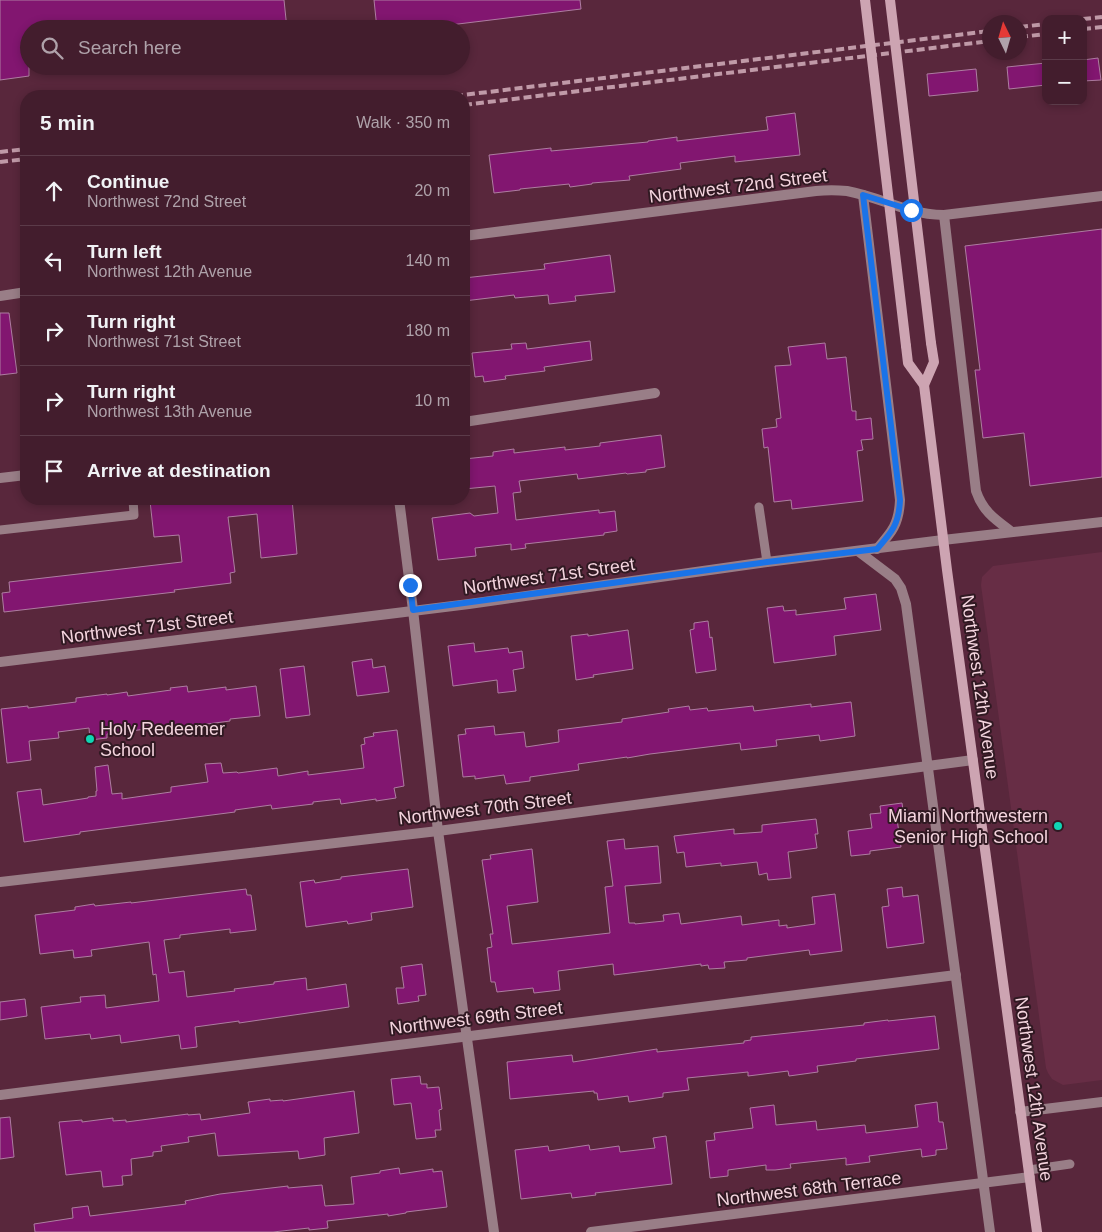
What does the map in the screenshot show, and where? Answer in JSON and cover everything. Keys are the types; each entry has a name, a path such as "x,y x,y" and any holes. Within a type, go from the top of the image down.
{"main road":[{"name":"Northwest 12th Avenue","path":"865,0 908,363 924,385 943,540 1037,1232"},
{"path":"890,0 934,362 924,385"}],"street":[{"name":"Northwest 72nd Street","path":"470,235 816,191 839,190 863,195 911,210 944,216 1102,196"},
{"path":"863,195 900,500 900,510 892,532 877,549"},
{"path":"944,216 976,491 986,511 1012,532"},
{"path":"0,296 20,293"},
{"path":"470,421 656,393"},
{"path":"0,478 20,476"},
{"path":"400,505 438,831 494,1232"},
{"name":"Northwest 71st Street","path":"0,662 413,610 858,550 1102,522"},
{"path":"858,550 895,579 902,588 906,604 990,1232"},
{"name":"Northwest 70th Street","path":"0,882 438,831 973,760"},
{"name":"Northwest 69th Street","path":"0,1095 956,975"},
{"path":"1020,1112 1102,1102"},
{"name":"Northwest 68th Terrace","path":"591,1232 984,1184 1029,1174"}],"lane":[{"path":"0,530 134,515 133,505"},
{"path":"759,507 767,562"},
{"path":"1029,1174 1070,1164"}],"shaded area":[{"name":"Miami Northwestern Senior High School","path":"1102,552 1102,1080 1063,1085 1052,1079 1046,1068 981,585 982,577 993,566"}],"building":[{"path":"0,0 284,0 286,20 20,20 20,75 29,76 0,80"},
{"path":"374,0 580,0 581,9 470,23 470,20 376,20"},
{"path":"1098,58 1101,80 1087,81 1087,59"},
{"path":"1042,63 1042,85 1009,89 1007,67"},
{"path":"976,69 978,91 929,96 927,74"},
{"path":"795,113 800,155 735,162 735,156 680,163 681,169 629,176 630,180 570,187 569,184 494,193 489,155 551,148 551,151 648,142 677,137 677,141 768,130 766,117"},
{"path":"1102,229 1102,477 1030,486 1024,433 983,438 975,370 980,370 965,246"},
{"path":"610,255 615,292 575,296 576,301 549,304 548,295 515,298 514,295 470,300 470,277 545,269 544,264"},
{"path":"0,313 9,313 17,373 0,375"},
{"path":"590,341 592,360 544,367 545,371 505,376 506,379 484,382 483,376 475,377 472,353 512,349 511,344 526,343 527,349"},
{"path":"825,343 827,359 846,357 852,411 856,411 856,420 871,418 873,439 861,440 863,450 857,451 863,501 792,509 791,500 774,502 768,447 764,448 762,429 777,427 776,419 781,418 775,366 791,365 788,347"},
{"path":"661,435 665,467 646,470 646,472 578,479 577,474 519,481 521,492 513,493 516,520 599,510 599,513 615,511 617,531 604,533 604,535 525,544 526,548 511,550 511,544 475,548 476,556 438,560 432,518 470,513 474,516 498,513 495,486 470,488 470,458 493,456 493,452 514,449 514,453 565,447 565,450 600,446 600,443"},
{"path":"150,505 293,505 297,554 261,558 257,514 228,517 235,572 230,573 231,583 174,590 175,592 4,612 2,593 10,592 9,582 182,562 179,535 154,537"},
{"path":"876,594 881,630 834,636 836,655 774,663 767,608 783,606 784,611 796,610 796,615 846,609 844,598"},
{"path":"708,621 716,670 696,673 690,630 694,629 694,623"},
{"path":"628,630 633,669 593,675 594,677 576,680 571,636 588,634 588,636"},
{"path":"474,643 475,652 508,648 509,653 522,651 524,668 513,670 516,691 498,693 497,680 453,686 448,646"},
{"path":"372,659 373,668 385,666 389,692 357,696 352,662"},
{"path":"304,666 310,715 286,718 280,669"},
{"path":"187,686 188,692 226,687 226,690 256,686 260,716 192,726 193,733 172,735 170,726 107,734 107,738 90,740 89,728 58,732 59,738 29,741 31,760 7,763 1,709 28,706 28,708 76,702 76,698 107,694 127,692 128,696"},
{"path":"851,702 855,736 820,741 819,735 776,740 777,746 741,750 740,743 627,757 578,764 579,770 530,777 530,781 506,784 504,775 475,779 475,776 463,777 458,735 466,734 465,729 494,726 495,735 524,732 526,747 559,742 558,730 622,722 622,719 669,712 668,709 689,706 690,710 707,708 708,711 753,706 754,711 811,704 811,707"},
{"path":"397,730 404,786 394,788 396,798 341,804 340,799 272,809 271,805 235,810 235,812 80,832 80,834 24,842 17,792 41,789 43,805 96,796 95,767 108,765 112,794 122,793 122,799 171,792 171,787 208,782 205,764 221,763 223,773 277,768 278,776 308,771 308,775 364,768 361,745 365,744 364,738 374,736 373,733"},
{"path":"902,803 904,818 897,819 901,847 870,851 870,854 851,856 848,831 872,828 870,814 881,813 880,806"},
{"path":"816,819 818,834 815,834 817,848 788,852 791,878 768,880 767,873 759,875 757,862 721,866 721,863 686,867 684,852 677,853 674,836 734,829 734,834 762,832 762,825"},
{"path":"624,839 625,849 658,846 661,883 625,886 629,923 664,921 663,915 679,913 681,924 741,916 742,925 779,920 779,926 787,925 787,928 815,924 812,897 835,894 842,951 810,955 809,950 747,958 747,960 724,962 725,968 709,969 708,965 701,966 701,964 614,975 613,964 558,971 560,990 534,993 533,988 497,992 495,982 491,982 487,948 492,947 490,934 493,934 482,860 491,859 490,855 532,849 538,902 507,906 512,944 610,933 605,887 613,886 607,841"},
{"path":"408,869 413,907 371,913 372,920 348,924 347,921 306,927 300,882 314,880 315,883 341,879 341,877"},
{"path":"902,887 903,897 918,895 924,943 887,948 882,907 889,906 887,889"},
{"path":"246,889 247,895 251,895 256,930 230,933 230,929 180,935 180,938 164,940 169,973 184,971 187,997 235,991 234,989 306,978 307,990 346,984 349,1007 239,1023 239,1021 195,1027 197,1047 181,1049 179,1035 121,1043 120,1035 91,1039 90,1034 45,1039 41,1007 81,1002 80,997 105,995 106,1008 159,1001 156,974 153,975 149,942 91,950 92,956 74,958 73,950 40,954 35,915 75,910 75,907 94,904 95,906 131,903"},
{"path":"422,964 426,995 418,996 419,1001 398,1004 396,988 404,988 401,967"},
{"path":"25,999 27,1016 0,1020 0,1002"},
{"path":"935,1016 939,1049 856,1059 856,1061 817,1066 818,1072 789,1076 788,1071 748,1076 748,1072 687,1078 689,1090 663,1093 663,1097 629,1102 628,1096 598,1100 597,1093 594,1093 594,1091 510,1099 507,1062 572,1055 573,1062 657,1049 657,1052 744,1043 744,1041 751,1040 751,1037"},
{"path":"420,1076 421,1084 427,1084 427,1088 439,1087 442,1109 439,1110 441,1130 435,1130 436,1137 416,1139 411,1103 394,1105 391,1079"},
{"path":"354,1091 359,1133 324,1138 325,1155 299,1159 298,1151 218,1156 215,1133 188,1137 189,1142 161,1146 162,1151 153,1152 153,1156 131,1159 132,1175 122,1176 123,1185 103,1187 101,1171 66,1175 59,1122 82,1120 82,1122 113,1118 113,1121 126,1120 126,1122 188,1114 200,1114 201,1120 250,1113 248,1102 270,1099 270,1101 283,1101"},
{"path":"937,1102 939,1122 943,1122 947,1149 936,1150 936,1155 922,1157 921,1149 869,1156 870,1162 846,1165 846,1158 790,1164 791,1168 775,1170 766,1170 766,1165 728,1170 728,1176 710,1178 706,1141 715,1140 714,1133 753,1128 750,1108 774,1105 776,1125 816,1121 817,1130 865,1125 866,1133 918,1127 915,1105"},
{"path":"10,1117 14,1157 0,1159 0,1118"},
{"path":"666,1136 672,1184 595,1193 596,1195 572,1198 571,1193 521,1199 515,1150 548,1146 549,1151 589,1145 590,1150 619,1146 620,1152 655,1148 653,1138"},
{"path":"399,1168 400,1174 433,1169 433,1172 442,1171 447,1207 388,1216 388,1214 327,1221 328,1228 309,1230 309,1228 273,1232 35,1232 34,1224 73,1218 72,1208 88,1206 90,1216 186,1204 185,1201 220,1194 288,1186 288,1188 322,1185 325,1206 354,1204 351,1177"}],"railway":[{"path":"1087,19 1102,17"},
{"path":"1027,26 1042,24"},
{"path":"1087,29 1102,27"},
{"path":"470,94 982,32"},
{"path":"1027,36 1042,34"},
{"path":"470,104 982,42"},
{"path":"0,152 20,150"},
{"path":"0,162 20,160"}],"place":[{"name":"Holy Redeemer School","path":"90,739"},
{"name":"Miami Northwestern Senior High School","path":"1058,826"}],"route":[{"path":"410,585 413,610 877,549 892,532 900,510 900,500 863,195 911,210"}]}
